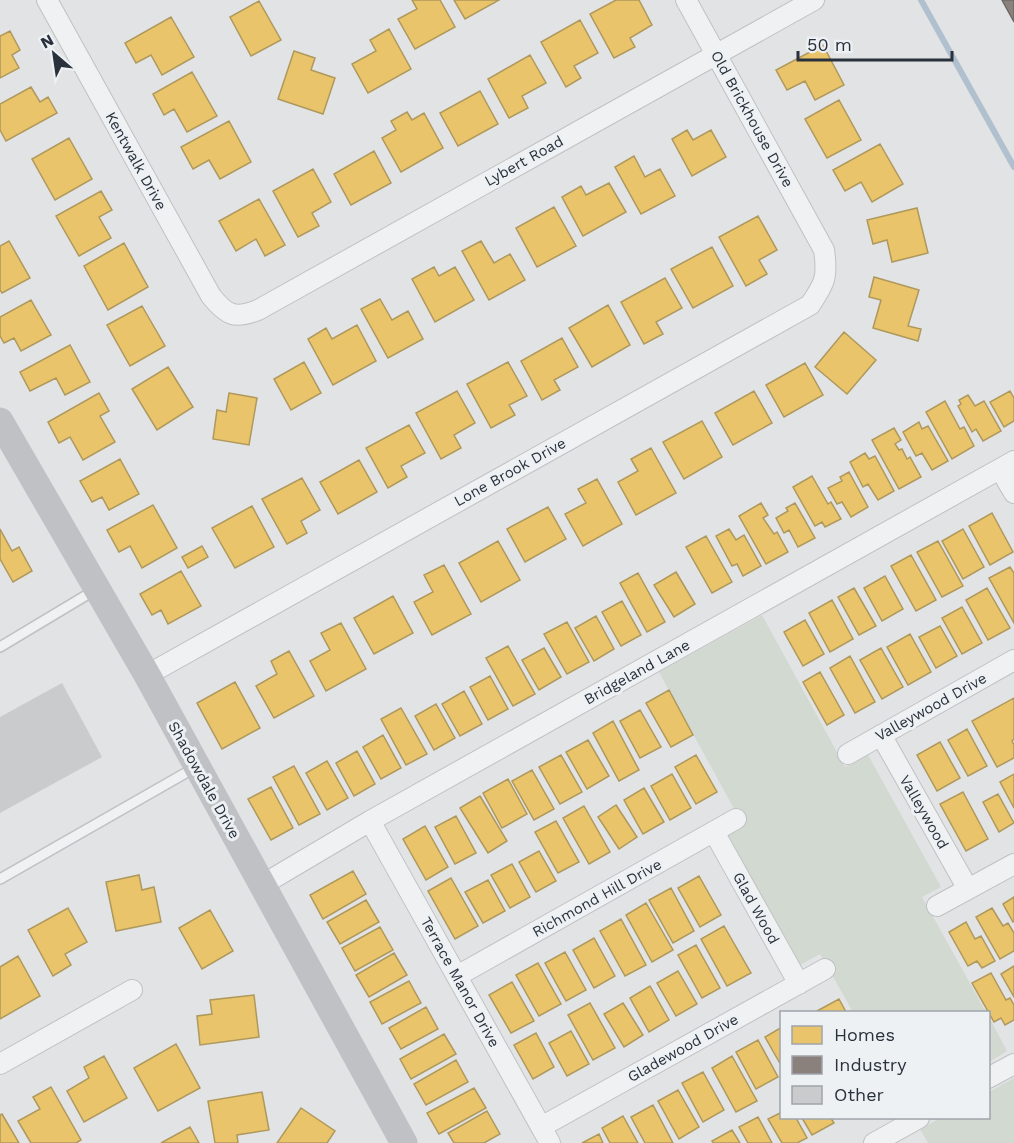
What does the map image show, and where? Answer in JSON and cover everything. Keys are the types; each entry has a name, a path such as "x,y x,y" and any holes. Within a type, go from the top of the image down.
{"street":[{"name":"Kentwalk Drive","path":"46,0 212,296 222,310 233,315"},
{"name":"Old Brickhouse Drive","path":"686,0 819,238"},
{"name":"Lybert Road","path":"233,315 244,315 258,310 814,0"},
{"name":"Lone Brook Drive","path":"147,675 810,305 822,288 827,270 824,250 819,238"},
{"name":"Shadowdale Drive","path":"0,421 8,452 97,589 147,675 404,1143"},
{"path":"1007,465 1014,493"},
{"name":"Bridgeland Lane","path":"262,885 370,821 1007,465"},
{"name":"Valleywood Drive","path":"848,754 1014,660"},
{"name":"Valleywood","path":"881,735 968,889"},
{"name":"Richmond Hill Drive","path":"457,976 736,819"},
{"name":"Terrace Manor Drive","path":"370,821 545,1135"},
{"name":"Glad Wood","path":"714,832 799,984"},
{"path":"937,906 1014,864"},
{"name":"Gladewood Drive","path":"545,1135 825,969"},
{"path":"0,1064 132,990"},
{"path":"990,1077 1014,1064"},
{"path":"874,1143 917,1119"}],"lane":[{"path":"0,647 97,589"},
{"path":"0,879 197,766"}],"shaded area":[{"path":"762,615 845,767 868,755 941,887 922,897 985,1011 852,1011 820,954 798,966 726,835 743,825 659,672"},
{"path":"990,1019 1007,1051 990,1061"},
{"path":"1014,1078 1014,1143 928,1143 920,1129 939,1119 990,1119 990,1091"}],"building: Homes":[{"path":"412,0 440,0 455,27 415,49 398,19 417,9"},
{"path":"454,0 499,0 465,19"},
{"path":"616,0 639,0 652,25 630,38 635,47 614,58 590,14"},
{"path":"259,1 281,40 251,56 230,17"},
{"path":"171,17 194,57 162,75 151,55 136,63 125,43"},
{"path":"580,20 598,53 574,66 581,78 566,87 541,42"},
{"path":"389,29 411,69 368,93 352,64 376,51 370,40"},
{"path":"10,31 20,50 12,55 19,68 0,78 0,36"},
{"path":"823,45 844,85 815,100 805,81 787,90 776,70"},
{"path":"294,51 315,58 311,70 335,78 323,114 278,99"},
{"path":"530,55 546,83 522,96 528,108 509,118 488,79"},
{"path":"192,72 217,116 187,132 174,109 164,115 153,94"},
{"path":"31,87 40,102 48,97 57,113 6,141 0,130 0,104"},
{"path":"480,91 498,124 458,146 440,113"},
{"path":"839,100 861,140 827,158 805,119"},
{"path":"407,112 412,120 424,113 443,148 401,172 382,138 396,130 391,121"},
{"path":"229,121 251,162 220,179 209,160 193,169 181,147"},
{"path":"687,130 693,140 711,130 726,157 692,176 672,139"},
{"path":"69,138 92,179 55,200 32,159"},
{"path":"880,144 903,184 872,202 861,182 845,191 833,170"},
{"path":"374,151 391,183 351,205 334,174"},
{"path":"634,156 645,177 660,169 675,196 641,214 615,167"},
{"path":"313,169 331,202 312,213 319,226 298,237 273,191"},
{"path":"609,183 626,212 583,236 562,197 581,186 586,195"},
{"path":"101,191 112,210 99,217 111,238 79,256 56,216"},
{"path":"259,199 285,245 265,256 256,239 236,251 219,221"},
{"path":"554,207 576,246 537,267 516,228"},
{"path":"917,208 928,253 892,262 887,240 873,244 867,220"},
{"path":"758,216 777,250 759,260 767,274 746,286 719,237"},
{"path":"9,241 30,278 2,293 0,290 0,246"},
{"path":"481,241 494,263 510,254 525,280 489,300 462,251"},
{"path":"124,243 148,287 108,310 84,266"},
{"path":"712,247 733,286 693,308 671,269"},
{"path":"434,267 439,276 455,267 474,300 435,322 412,279"},
{"path":"874,277 919,290 908,326 921,329 918,341 873,328 881,300 869,297"},
{"path":"665,278 682,308 656,322 663,334 644,344 621,302"},
{"path":"380,299 392,320 408,311 423,339 388,358 361,309"},
{"path":"31,300 51,335 21,351 14,338 4,343 0,336 0,317"},
{"path":"608,305 630,345 592,367 569,328"},
{"path":"142,306 165,346 130,366 107,325"},
{"path":"357,325 376,361 333,385 308,339 326,328 332,339"},
{"path":"844,332 876,360 847,394 815,367"},
{"path":"562,338 578,367 554,380 560,390 542,400 521,361"},
{"path":"70,345 90,382 65,395 56,378 30,391 20,372"},
{"path":"304,362 321,393 291,410 274,379"},
{"path":"508,362 527,396 509,405 515,415 491,428 467,384"},
{"path":"805,363 823,395 784,417 766,385"},
{"path":"168,367 193,407 157,430 132,389"},
{"path":"457,391 475,423 454,435 461,448 441,459 416,413"},
{"path":"754,391 772,423 733,445 715,413"},
{"path":"1010,391 1014,398 1014,421 1004,427 990,402"},
{"path":"99,393 109,411 100,416 115,442 83,460 70,437 59,443 48,422"},
{"path":"229,393 257,398 249,445 213,439 217,410 226,412"},
{"path":"968,395 975,406 984,401 1001,431 983,441 976,429 972,432 958,406 961,404 959,400"},
{"path":"945,401 960,429 964,427 974,446 952,459 926,412"},
{"path":"702,421 722,457 684,479 663,442"},
{"path":"919,422 922,429 928,426 948,461 932,470 922,453 916,456 903,432"},
{"path":"409,425 425,453 401,466 407,477 388,488 366,448"},
{"path":"894,428 901,440 895,444 899,450 902,449 907,459 910,457 921,477 899,489 872,440"},
{"path":"651,448 676,493 636,515 618,482 638,471 631,459"},
{"path":"865,453 869,459 875,456 894,491 878,500 868,484 863,487 850,462"},
{"path":"120,459 139,494 109,510 102,497 92,502 80,481"},
{"path":"359,460 377,492 338,514 320,482"},
{"path":"849,472 868,507 851,517 842,502 837,504 828,488 842,481 840,477"},
{"path":"812,476 828,504 831,502 841,519 825,527 822,522 815,526 793,487"},
{"path":"302,478 320,510 301,521 307,533 287,544 262,499"},
{"path":"597,479 622,524 583,546 565,514 586,503 578,489"},
{"path":"761,503 768,515 763,518 774,534 777,532 788,552 766,564 739,516"},
{"path":"795,503 815,538 798,547 789,530 784,533 776,518 788,511 786,508"},
{"path":"153,505 177,548 142,568 130,546 119,552 107,530"},
{"path":"252,506 274,547 235,568 212,528"},
{"path":"548,507 566,539 525,562 507,529"},
{"path":"992,513 1013,552 990,565 969,526"},
{"path":"0,529 12,551 19,547 32,571 13,582 0,559"},
{"path":"729,529 736,540 744,535 761,566 743,576 737,564 732,566 716,536"},
{"path":"963,529 984,567 963,579 942,541"},
{"path":"706,536 732,582 712,593 686,547"},
{"path":"498,541 520,580 481,602 459,563"},
{"path":"938,541 963,586 942,597 917,552"},
{"path":"202,546 208,557 188,568 182,557"},
{"path":"911,555 936,600 916,611 891,566"},
{"path":"444,565 471,614 432,635 414,602 433,592 424,575"},
{"path":"1010,567 1014,573 1014,623 989,578"},
{"path":"181,571 201,606 168,624 161,610 152,615 140,594"},
{"path":"676,572 695,604 674,617 654,585"},
{"path":"638,573 665,622 647,632 620,583"},
{"path":"885,576 903,609 882,621 864,588"},
{"path":"854,588 876,626 859,635 838,597"},
{"path":"987,588 1010,628 988,640 966,600"},
{"path":"393,596 413,633 374,654 354,618"},
{"path":"832,600 853,639 830,652 809,613"},
{"path":"622,601 641,635 621,646 602,612"},
{"path":"962,607 982,643 962,654 942,618"},
{"path":"596,616 614,649 594,661 575,628"},
{"path":"805,620 824,654 803,666 784,632"},
{"path":"567,622 589,662 567,674 544,634"},
{"path":"341,623 366,669 326,691 310,661 330,650 321,633"},
{"path":"940,626 957,656 936,668 919,637"},
{"path":"910,634 931,672 908,685 887,647"},
{"path":"508,646 535,694 513,706 486,658"},
{"path":"544,648 561,677 539,690 522,660"},
{"path":"881,648 903,687 882,699 860,660"},
{"path":"289,651 314,696 274,718 256,686 277,674 271,661"},
{"path":"850,656 875,702 855,713 830,668"},
{"path":"820,672 844,715 827,725 803,682"},
{"path":"490,676 508,709 488,720 470,687"},
{"path":"235,682 260,728 222,749 197,703"},
{"path":"669,690 693,735 671,747 646,703"},
{"path":"464,691 482,724 460,736 442,704"},
{"path":"1014,698 1014,739 1012,741 1014,758 997,767 972,721"},
{"path":"436,704 455,738 434,750 415,716"},
{"path":"401,708 427,754 406,765 381,719"},
{"path":"640,710 661,747 640,758 620,721"},
{"path":"613,721 639,770 619,781 593,733"},
{"path":"967,729 987,766 968,776 948,740"},
{"path":"383,735 401,768 381,779 363,747"},
{"path":"588,740 609,776 587,789 566,752"},
{"path":"940,742 960,778 937,791 917,755"},
{"path":"357,751 375,784 354,796 336,763"},
{"path":"561,755 582,792 560,804 539,767"},
{"path":"696,755 717,792 696,804 675,767"},
{"path":"327,761 348,798 327,810 306,773"},
{"path":"294,766 320,814 299,825 273,777"},
{"path":"532,770 554,809 534,820 512,781"},
{"path":"672,774 691,808 670,820 651,786"},
{"path":"1014,774 1014,808 1000,782"},
{"path":"508,779 527,814 502,828 483,793"},
{"path":"271,787 293,828 271,840 248,799"},
{"path":"644,788 664,822 643,834 624,800"},
{"path":"963,792 988,839 966,851 940,804"},
{"path":"998,794 1014,823 999,832 983,802"},
{"path":"480,796 507,841 488,853 460,808"},
{"path":"616,805 637,837 619,849 598,817"},
{"path":"584,806 610,852 589,864 563,818"},
{"path":"456,816 476,853 455,864 435,827"},
{"path":"556,821 579,862 558,873 535,832"},
{"path":"425,826 448,867 426,880 403,839"},
{"path":"539,851 556,881 536,892 519,862"},
{"path":"512,864 530,897 510,908 491,875"},
{"path":"353,871 366,894 323,919 310,895"},
{"path":"139,875 142,890 154,887 161,922 116,931 106,882"},
{"path":"699,876 721,915 700,927 678,888"},
{"path":"451,878 478,926 455,939 428,891"},
{"path":"488,880 505,911 483,923 465,892"},
{"path":"671,888 694,931 673,943 649,900"},
{"path":"1014,897 1014,921 1013,922 1003,904"},
{"path":"366,900 379,922 340,944 327,922"},
{"path":"646,903 673,950 652,962 626,915"},
{"path":"68,908 87,942 65,954 71,965 53,976 28,930"},
{"path":"992,908 1003,926 1008,923 1014,933 1014,951 1000,959 976,917"},
{"path":"210,910 233,951 202,969 179,928"},
{"path":"621,919 646,965 625,976 600,931"},
{"path":"966,922 975,939 981,936 995,961 982,968 977,961 968,966 949,932"},
{"path":"724,926 751,973 727,986 701,939"},
{"path":"380,927 393,950 355,971 342,948"},
{"path":"594,938 615,976 594,988 573,950"},
{"path":"696,945 720,988 702,998 678,955"},
{"path":"565,952 586,990 566,1001 545,963"},
{"path":"394,953 407,975 369,997 356,975"},
{"path":"18,956 40,996 0,1019 0,967"},
{"path":"538,963 561,1004 539,1016 516,975"},
{"path":"1014,966 1014,997 1001,974"},
{"path":"678,971 697,1004 676,1016 657,983"},
{"path":"991,973 1006,1000 1010,998 1014,1005 1014,1020 1005,1025 1001,1018 994,1022 990,1011 988,1011 972,983"},
{"path":"409,981 421,1003 382,1024 370,1002"},
{"path":"512,982 534,1021 511,1033 489,995"},
{"path":"650,986 669,1020 649,1032 630,998"},
{"path":"254,995 259,1037 200,1045 197,1016 212,1014 210,1000"},
{"path":"839,999 845,1011 817,1011"},
{"path":"590,1003 615,1048 593,1060 568,1015"},
{"path":"623,1003 643,1035 624,1047 604,1014"},
{"path":"426,1007 438,1029 401,1049 389,1028"},
{"path":"780,1028 780,1063 765,1037"},
{"path":"571,1031 589,1064 567,1076 549,1043"},
{"path":"536,1033 554,1067 533,1079 514,1045"},
{"path":"444,1034 456,1054 411,1079 400,1059"},
{"path":"758,1040 778,1077 756,1089 736,1052"},
{"path":"176,1044 200,1088 158,1111 134,1068"},
{"path":"104,1056 127,1098 84,1122 67,1091 89,1078 84,1067"},
{"path":"732,1056 757,1101 736,1112 712,1068"},
{"path":"456,1060 468,1082 426,1105 414,1084"},
{"path":"703,1072 724,1110 703,1122 682,1083"},
{"path":"51,1087 81,1140 76,1143 31,1143 18,1121 40,1109 33,1097"},
{"path":"474,1088 486,1108 439,1134 427,1113"},
{"path":"678,1090 699,1127 679,1139 658,1101"},
{"path":"262,1092 269,1130 237,1135 238,1143 215,1143 208,1101"},
{"path":"653,1105 673,1143 645,1143 631,1117"},
{"path":"301,1108 335,1131 327,1143 277,1143"},
{"path":"487,1111 500,1134 484,1143 454,1143 448,1133"},
{"path":"780,1113 780,1119 797,1119 807,1138 797,1143 782,1143 768,1119"},
{"path":"2,1114 19,1143 0,1143 0,1115"},
{"path":"623,1116 638,1143 610,1143 602,1128"},
{"path":"758,1117 772,1143 748,1143 739,1127"},
{"path":"803,1119 832,1119 834,1123 812,1135"},
{"path":"190,1127 199,1143 161,1143"},
{"path":"732,1130 740,1143 713,1143 712,1141"},
{"path":"599,1134 603,1143 582,1143"}],"building: Industry":[{"path":"1002,0 1014,0 1014,22"}],"building: Other":[{"path":"62,683 102,757 0,813 0,717"}],"waterway":[{"path":"921,0 1014,167"}]}
